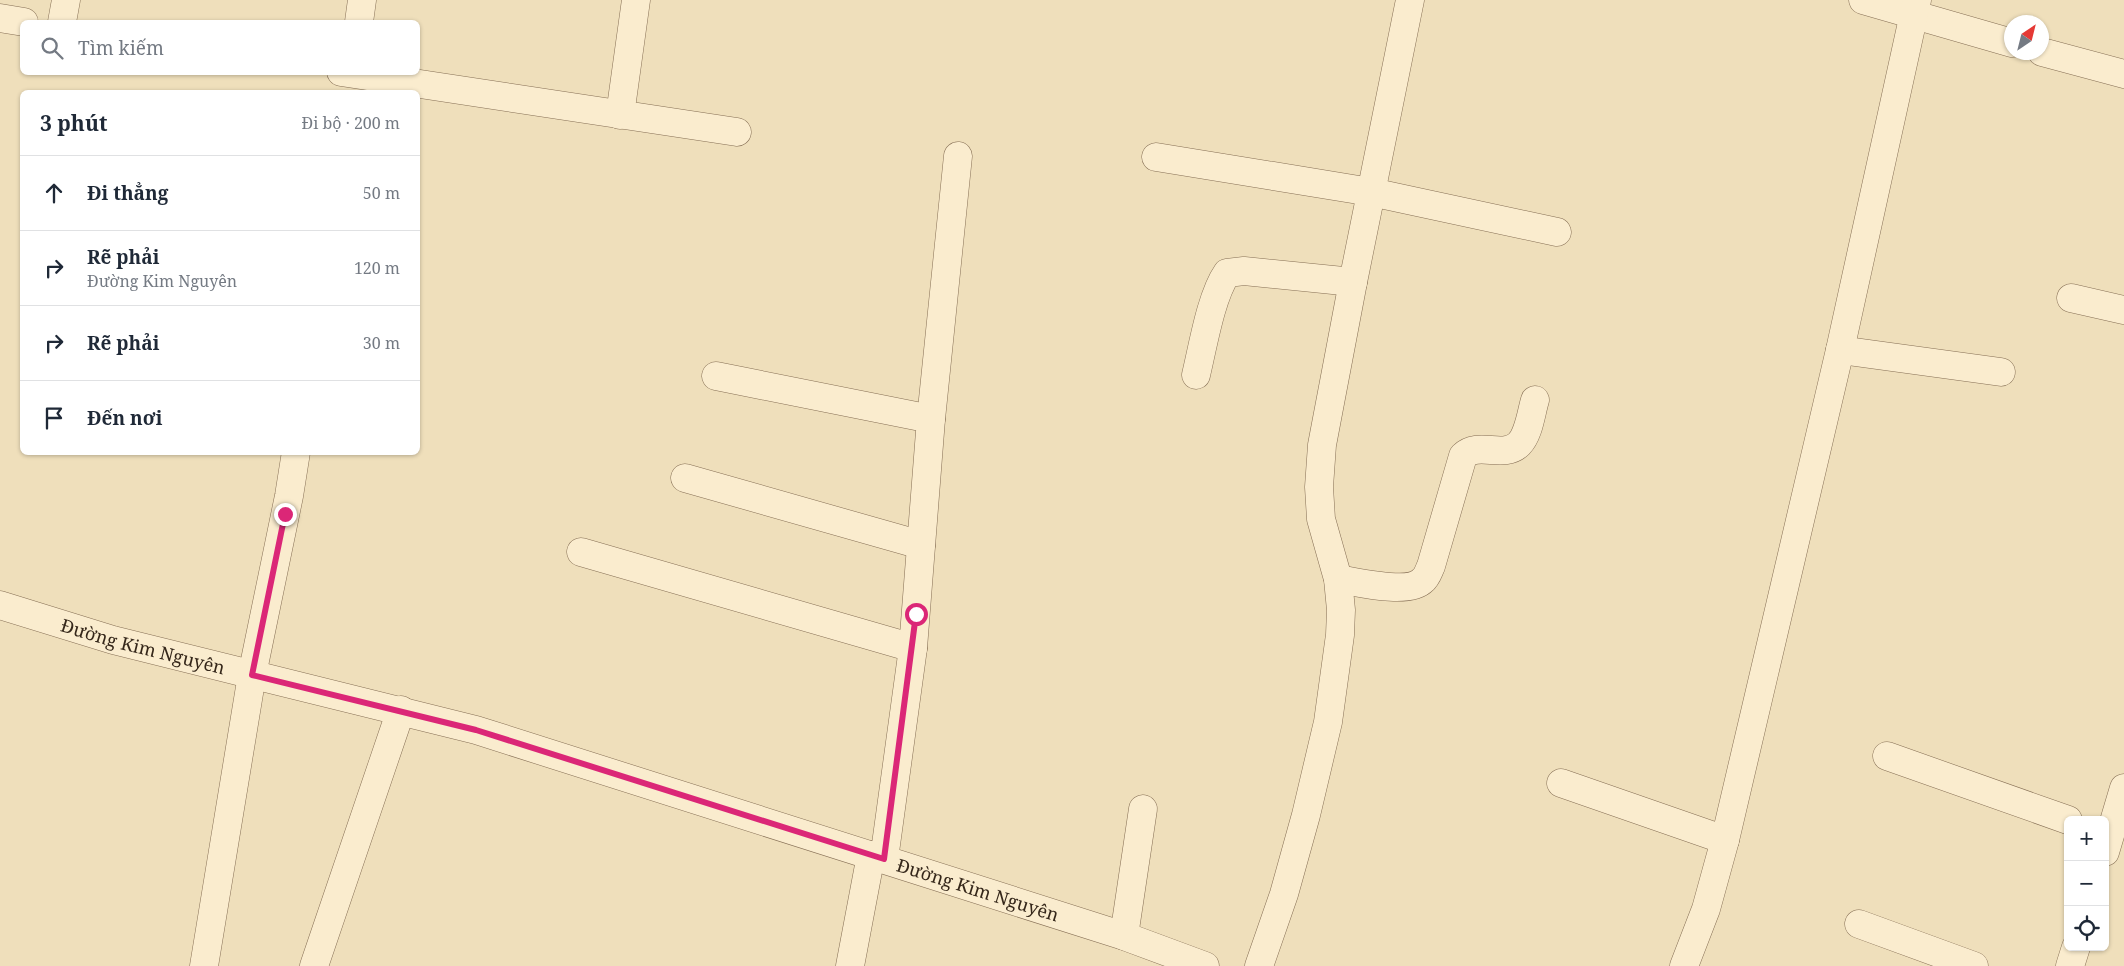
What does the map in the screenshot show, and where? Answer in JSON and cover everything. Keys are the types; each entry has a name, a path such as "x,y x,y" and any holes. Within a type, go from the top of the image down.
{"street":[{"path":"62,20 66,0"},
{"path":"359,20 362,0"},
{"path":"620,115 636,0"},
{"path":"1259,966 1287,885 1328,722 1340,635 1341,610 1338,579 1321,519 1319,487 1322,445 1352,282 1410,0"},
{"path":"1863,0 1916,8 2004,40"},
{"path":"1684,966 1706,909 1725,840 1840,350 1916,8"},
{"path":"0,18 20,21"},
{"path":"2049,54 2124,74"},
{"path":"348,78 737,132"},
{"path":"850,966 878,857 913,648 931,419 958,156"},
{"path":"1156,157 1371,192 1557,232"},
{"path":"1196,375 1216,300 1223,279 1228,273 1244,271 1352,282"},
{"path":"2070,298 2124,310"},
{"path":"1840,350 2002,372"},
{"path":"716,376 931,419"},
{"path":"1338,579 1402,587 1410,587 1423,580 1431,566 1463,456 1473,449 1509,449 1518,444 1524,435 1535,400"},
{"path":"204,966 252,675 289,496 296,455"},
{"path":"685,478 921,545"},
{"path":"580,552 913,648"},
{"name":"Đường Kim Nguyên","path":"0,605 113,640 476,730 1124,936 1205,966"},
{"path":"314,966 401,710"},
{"path":"1887,756 2064,819"},
{"path":"1560,783 1725,840"},
{"path":"2111,840 2124,788"},
{"path":"1124,936 1142,809"},
{"path":"1859,924 1974,966"},
{"path":"2070,966 2075,951"}],"route":[{"path":"285,514 252,675 401,710 476,730 884,859 916,614"}]}
